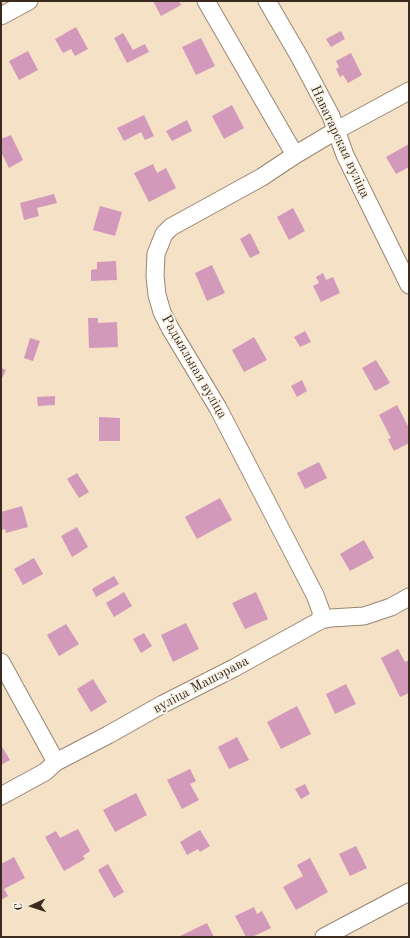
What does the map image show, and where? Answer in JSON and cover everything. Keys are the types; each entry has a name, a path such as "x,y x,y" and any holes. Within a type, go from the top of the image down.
{"street":[{"path":"1,16 29,1"},
{"path":"206,1 295,155"},
{"name":"Наватарская вуліца","path":"267,1 299,56 331,116 345,155 409,285"},
{"name":"Радыяльная вуліца","path":"321,620 321,611 312,588 218,408 162,312 157,295 155,276 156,254 164,234 171,227 262,177 337,130 409,91"},
{"name":"вуліца Машэрава","path":"1,796 44,772 56,762 321,620 364,616 391,607 409,597"},
{"path":"1,662 56,762"},
{"path":"324,937 409,892"}],"building":[{"path":"153,1 179,1 181,5 161,16"},
{"path":"76,27 88,49 75,56 71,49 63,53 55,39"},
{"path":"341,31 345,39 331,47 326,39"},
{"path":"123,33 133,50 145,44 149,52 127,63 114,38"},
{"path":"201,38 215,66 196,75 182,47"},
{"path":"28,51 38,70 19,80 9,61"},
{"path":"351,53 362,75 348,83 343,75 340,77 336,69 339,67 336,61"},
{"path":"232,105 244,128 224,139 212,116"},
{"path":"144,115 154,136 145,140 141,132 124,141 117,128"},
{"path":"187,120 192,131 172,141 166,131"},
{"path":"11,135 23,160 9,168 1,152 1,139"},
{"path":"409,144 409,167 396,174 386,157"},
{"path":"153,164 157,173 166,168 176,188 149,202 134,173"},
{"path":"54,194 57,203 37,208 39,216 24,220 20,203"},
{"path":"100,206 122,212 115,236 93,230"},
{"path":"293,208 305,231 289,240 277,217"},
{"path":"250,233 260,253 250,258 240,239"},
{"path":"116,261 117,280 91,281 91,270 97,269 97,262"},
{"path":"212,265 225,293 207,301 195,273"},
{"path":"323,273 326,280 333,277 340,293 321,302 313,286 319,283 316,277"},
{"path":"88,318 98,318 98,323 117,322 118,347 89,348"},
{"path":"305,331 311,342 300,347 294,337"},
{"path":"254,337 267,360 244,372 232,350"},
{"path":"30,338 40,341 33,361 24,358"},
{"path":"376,360 390,383 375,391 362,368"},
{"path":"1,368 6,370 1,380"},
{"path":"302,380 307,391 297,397 291,386"},
{"path":"55,396 55,405 38,406 37,397"},
{"path":"397,405 409,428 409,443 394,451 388,439 391,438 379,415"},
{"path":"99,417 120,418 120,441 99,441"},
{"path":"319,462 327,478 305,489 297,473"},
{"path":"77,473 89,492 79,498 67,479"},
{"path":"220,498 232,520 197,539 185,517"},
{"path":"22,506 28,527 6,533 5,529 1,530 1,512"},
{"path":"77,527 88,547 72,557 61,536"},
{"path":"364,540 374,558 350,571 340,554"},
{"path":"34,558 43,574 23,585 14,569"},
{"path":"114,576 119,584 96,597 92,589"},
{"path":"124,592 132,606 114,617 106,603"},
{"path":"256,592 268,619 245,629 232,603"},
{"path":"186,623 199,649 173,662 161,635"},
{"path":"66,624 79,644 59,656 47,635"},
{"path":"144,633 152,646 141,653 133,639"},
{"path":"398,649 405,662 409,660 409,693 400,697 381,658"},
{"path":"93,679 107,702 91,712 77,689"},
{"path":"346,684 356,704 335,714 326,694"},
{"path":"297,706 311,734 281,749 267,722"},
{"path":"237,737 249,760 229,769 218,747"},
{"path":"1,745 10,760 1,765"},
{"path":"190,769 196,781 190,784 199,800 182,809 167,780"},
{"path":"305,784 310,794 301,799 295,789"},
{"path":"136,793 147,815 115,832 103,810"},
{"path":"78,829 90,851 83,856 85,859 64,871 45,837 56,831 60,838"},
{"path":"200,830 210,846 200,852 198,849 187,855 180,842"},
{"path":"356,846 367,868 350,876 339,854"},
{"path":"14,857 25,878 4,889 8,896 1,900 1,864"},
{"path":"310,858 328,892 296,910 283,887 303,876 297,865"},
{"path":"108,864 124,892 114,898 98,870"},
{"path":"254,907 257,914 262,911 271,928 252,937 246,937 235,916"},
{"path":"207,923 214,937 180,937 180,936"}]}
